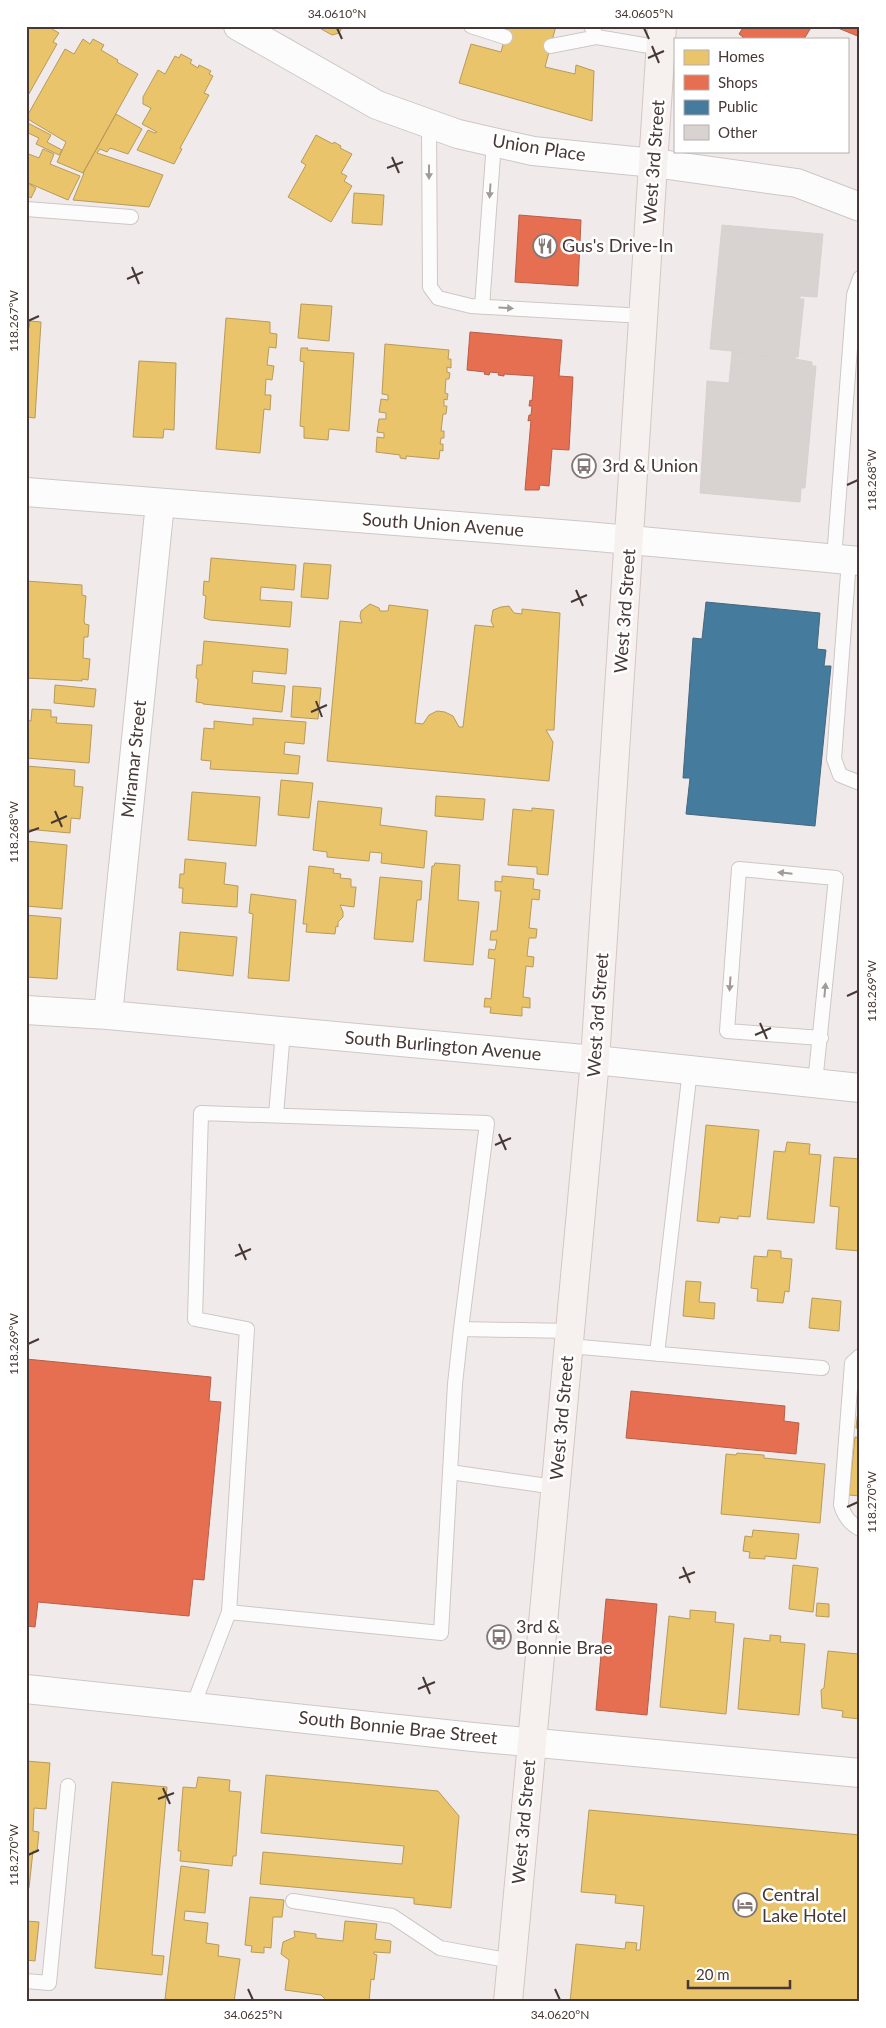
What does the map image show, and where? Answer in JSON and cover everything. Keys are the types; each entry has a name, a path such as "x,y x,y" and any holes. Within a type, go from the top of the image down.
{"main road":[{"name":"West 3rd Street","path":"508,2002 595,1060 662,37"}],"street":[{"name":"Union Place","path":"238,26 377,105 458,134 533,150 654,163 797,183 860,207"},
{"name":"South Union Avenue","path":"26,492 630,540 848,560"},
{"name":"Miramar Street","path":"108,1015 160,503"},
{"name":"South Burlington Avenue","path":"26,1010 108,1015 595,1060 860,1088"},
{"name":"South Bonnie Brae Street","path":"26,1689 532,1742 860,1773"}],"lane":[{"path":"471,26 505,37"},
{"path":"551,46 594,32 662,37"},
{"path":"429,124 430,288 438,298 470,306 644,316"},
{"path":"482,307 494,142"},
{"path":"26,209 131,217"},
{"path":"860,278 854,295 848,560 834,759 840,775 860,783"},
{"path":"815,1083 821,1038 836,878 739,869 726,1030 821,1038"},
{"path":"276,1115 283,1031"},
{"path":"657,1354 690,1070"},
{"path":"193,1706 229,1612 247,1329 195,1319 201,1113 487,1123 460,1328 440,1633 229,1612"},
{"path":"460,1328 569,1338 657,1354 822,1368"},
{"path":"860,1356 852,1363 841,1505 844,1515 852,1524 860,1529"},
{"path":"450,1472 556,1487"},
{"path":"26,1981 49,1983 68,1786"},
{"path":"293,1901 392,1916 440,1948 512,1960"}],"building: Homes":[{"path":"26,26 53,26 52,29 59,33 53,42 57,44 26,99"},
{"path":"316,26 343,26 339,33 332,35"},
{"path":"508,26 556,26 545,67 575,74 576,65 594,71 592,121 459,83 471,44 501,52"},
{"path":"83,39 90,44 93,39 104,45 101,50 138,74 83,173 57,162 66,142 26,118 65,49 74,54"},
{"path":"181,54 192,60 190,63 198,68 199,65 211,71 209,74 213,76 204,93 209,95 180,148 182,149 174,164 137,150 148,130 157,132 142,124 151,108 143,104 143,97 158,70 165,74 175,56 179,58"},
{"path":"116,114 142,129 128,154 110,148 107,152 100,149 97,153 163,175 149,207 73,200 83,173"},
{"path":"26,122 51,135 47,142 62,150 59,155 36,144 39,138 28,133 26,136"},
{"path":"316,135 333,144 334,142 341,146 340,148 352,154 341,173 347,176 344,181 352,186 331,222 288,197 306,165 301,162"},
{"path":"43,149 54,154 50,164 80,176 68,200 26,182 26,153 39,158"},
{"path":"26,182 36,188 31,198 26,195"},
{"path":"354,193 384,195 382,225 352,223"},
{"path":"301,304 332,306 329,341 298,338"},
{"path":"226,318 270,322 270,333 277,334 276,348 269,347 267,365 274,366 272,380 266,379 265,395 271,395 270,410 264,409 260,453 216,449"},
{"path":"30,321 41,322 35,418 26,417 26,328 29,328"},
{"path":"385,344 449,350 448,359 451,359 451,368 447,367 447,372 450,373 449,379 446,379 445,393 448,394 447,400 444,399 444,406 447,406 446,414 443,414 441,431 444,431 444,438 441,438 440,444 443,444 443,451 440,450 439,459 406,456 406,459 400,458 400,455 376,452 377,437 384,438 384,433 377,432 379,419 386,419 386,413 379,412 381,399 388,400 388,395 382,394"},
{"path":"301,348 354,353 349,431 329,429 328,440 304,438 304,427 300,426 304,362 300,361"},
{"path":"139,361 176,363 174,430 164,429 163,438 133,437"},
{"path":"211,558 296,565 294,590 261,587 260,600 292,602 290,627 204,618 206,596 203,595 204,581 209,582"},
{"path":"304,563 331,565 328,599 301,597"},
{"path":"26,581 82,585 82,595 86,596 84,621 85,624 89,625 88,637 84,637 83,658 90,659 88,680 26,678"},
{"path":"370,604 379,608 380,611 388,611 389,605 428,610 415,723 423,724 429,715 437,711 453,716 459,727 463,727 475,625 494,627 491,621 493,610 501,607 509,606 514,613 522,614 522,609 560,613 554,730 546,730 553,742 549,781 327,761 340,621 362,623 361,611"},
{"path":"204,641 288,649 286,674 253,671 252,683 285,686 282,712 196,702 197,665 202,665"},
{"path":"55,685 96,689 94,707 54,703"},
{"path":"293,686 321,688 318,719 291,717"},
{"path":"32,709 51,710 51,717 57,717 56,723 92,725 89,763 26,758 26,720 31,721"},
{"path":"253,718 306,722 304,744 285,742 284,754 300,756 298,774 210,769 211,761 201,760 204,728 214,729 214,721 253,725"},
{"path":"26,766 75,770 74,786 83,787 80,819 71,818 70,833 26,829"},
{"path":"281,780 313,783 309,818 278,815"},
{"path":"192,792 260,797 256,846 188,840"},
{"path":"436,796 485,799 483,820 435,816"},
{"path":"318,801 382,808 380,825 427,831 424,868 381,863 382,853 370,852 369,861 327,857 327,852 313,850"},
{"path":"532,808 554,810 548,875 537,874 537,867 508,865 513,809 532,811"},
{"path":"26,841 67,845 62,909 26,906"},
{"path":"185,859 226,863 224,884 238,886 237,907 182,903 183,888 179,888 180,874 184,874"},
{"path":"435,863 460,865 458,900 479,902 473,965 424,961 432,866"},
{"path":"309,866 334,869 333,873 341,874 340,878 351,879 351,887 356,887 354,907 340,905 343,917 338,922 338,927 336,926 335,934 306,932 307,924 303,924"},
{"path":"502,876 534,879 533,889 540,890 539,900 532,899 529,928 537,929 536,938 529,938 527,956 534,957 533,967 526,966 523,997 530,998 530,1008 522,1007 522,1016 490,1013 491,1007 484,1007 485,998 491,999 495,959 488,958 489,949 495,950 497,940 490,940 491,931 497,931 501,891 495,891 495,881 502,882"},
{"path":"380,877 422,881 421,900 417,900 413,942 374,939"},
{"path":"251,894 296,900 289,981 248,978 253,914 249,913"},
{"path":"26,915 61,918 57,979 26,977"},
{"path":"180,932 237,937 233,976 177,970"},
{"path":"706,1125 759,1130 750,1217 738,1216 738,1219 720,1217 719,1223 697,1221"},
{"path":"787,1142 810,1144 809,1154 821,1155 814,1223 767,1219 774,1151 785,1152"},
{"path":"834,1157 860,1159 860,1251 836,1249 839,1207 830,1206"},
{"path":"768,1250 781,1251 781,1258 792,1259 789,1292 785,1291 783,1303 757,1301 758,1289 751,1288 754,1256 767,1257"},
{"path":"686,1281 701,1282 699,1302 715,1303 714,1319 683,1316"},
{"path":"812,1298 841,1301 839,1331 809,1328"},
{"path":"860,1392 860,1429 856,1428"},
{"path":"855,1437 860,1438 860,1496 849,1495"},
{"path":"737,1453 764,1455 764,1458 825,1464 820,1523 721,1514 726,1454 736,1455"},
{"path":"753,1530 799,1534 796,1559 765,1556 765,1559 749,1558 750,1552 743,1551 745,1536 752,1537"},
{"path":"793,1565 818,1568 813,1612 789,1609"},
{"path":"817,1603 829,1604 829,1617 816,1616"},
{"path":"690,1610 716,1612 715,1622 734,1624 726,1714 660,1707 669,1616 690,1619"},
{"path":"770,1635 781,1636 780,1642 805,1644 799,1715 738,1709 744,1638 770,1641"},
{"path":"859,1647 860,1719 842,1717 843,1711 822,1708 821,1690 824,1688 828,1651 858,1654"},
{"path":"26,1761 50,1763 46,1809 34,1808 33,1831 39,1832 37,1852 33,1851 29,1888 27,1888 26,1892"},
{"path":"266,1775 438,1791 459,1816 451,1908 414,1904 414,1898 260,1884 263,1852 402,1864 404,1846 261,1833"},
{"path":"198,1777 230,1780 229,1791 241,1792 236,1856 233,1856 232,1866 180,1861 181,1851 178,1851 183,1787 196,1788"},
{"path":"112,1782 167,1787 152,1955 164,1956 162,1975 95,1968"},
{"name":"Central Lake Hotel","path":"589,1810 860,1835 860,2002 570,2002 576,1944 625,1949 626,1942 637,1943 636,1950 640,1950 644,1906 615,1903 616,1895 581,1892"},
{"path":"181,1866 209,1870 205,1913 185,1911 184,1920 208,1923 206,1943 219,1945 218,1956 240,1959 234,2002 185,2002 165,1999"},
{"path":"250,1897 284,1900 282,1917 273,1917 271,1948 264,1947 264,1953 251,1952 252,1946 245,1945"},
{"path":"26,1921 39,1922 35,1961 26,1960"},
{"path":"345,1921 377,1924 375,1939 391,1941 390,1953 374,1952 377,1955 374,1980 371,1979 369,2002 344,2000 341,2002 328,2002 321,1995 285,1990 289,1960 281,1954 283,1942 295,1937 294,1931 316,1934 316,1938 343,1941"}],"building: Shops":[{"path":"744,26 812,26 805,38 742,38 739,34"},
{"path":"833,26 860,26 860,37"},
{"path":"519,215 581,220 578,286 515,282"},
{"path":"470,332 562,340 559,376 573,377 569,450 552,449 549,486 540,485 539,490 525,490 531,420 528,421 532,406 529,406 530,400 532,401 534,376 504,374 504,376 498,375 499,373 490,372 489,375 484,374 485,372 467,370"},
{"path":"26,1359 211,1377 209,1401 221,1402 204,1580 193,1579 189,1616 38,1602 35,1627 26,1626"},
{"path":"631,1391 785,1406 784,1421 799,1423 796,1454 626,1438"},
{"path":"606,1599 657,1604 647,1715 596,1710"}],"building: Public":[{"path":"706,602 820,613 817,649 826,650 824,666 831,666 815,826 686,814 690,778 683,778 693,638 702,639"}],"building: Other":[{"path":"722,225 823,234 817,297 800,296 800,299 804,299 798,357 795,357 795,359 710,349"},
{"path":"732,353 795,359 812,362 812,366 816,366 805,488 801,488 800,502 700,493 707,381 729,383"}],"place":[{"name":"Gus's Drive-In","path":"545,246"},
{"name":"3rd & Union","path":"584,466"},
{"name":"3rd & Bonnie Brae","path":"499,1637"},
{"name":"Central Lake Hotel","path":"745,1905"}]}
